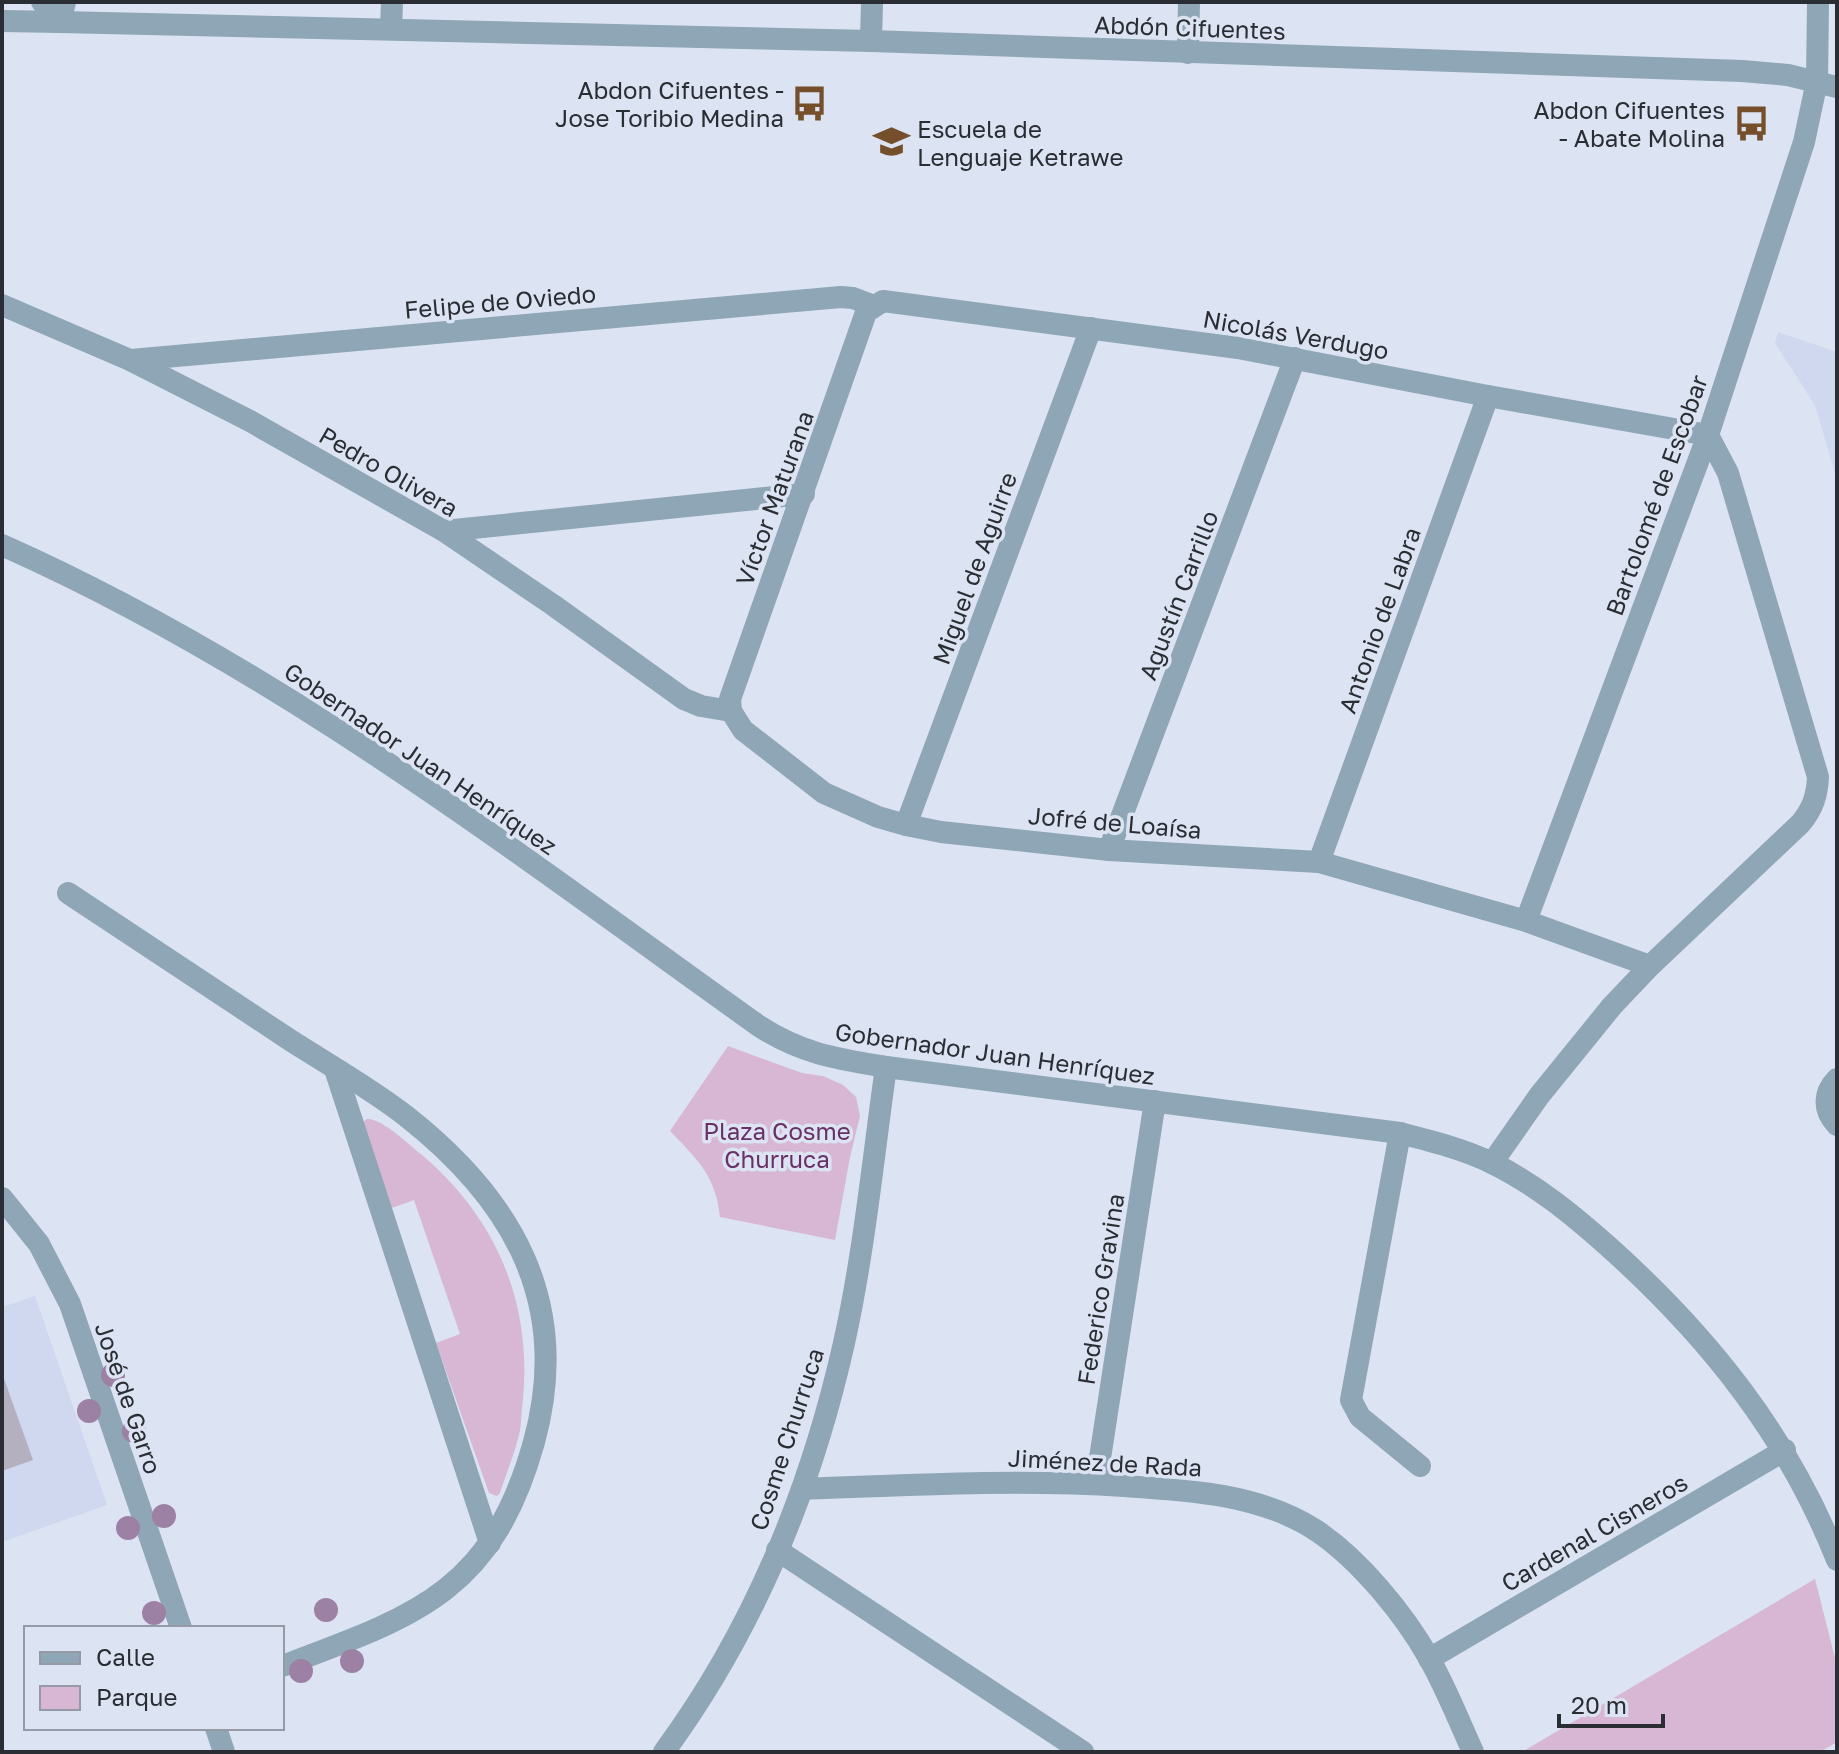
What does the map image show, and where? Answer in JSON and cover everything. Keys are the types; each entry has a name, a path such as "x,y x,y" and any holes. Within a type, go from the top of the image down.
{"street":[{"path":"42,2 63,12"},
{"path":"391,29 392,2"},
{"path":"871,41 872,2"},
{"path":"1188,53 1189,2"},
{"name":"Bartolomé de Escobar","path":"1526,921 1708,435 1804,142 1827,84 1818,2"},
{"name":"Abdón Cifuentes","path":"2,21 63,12 391,29 871,41 1742,71 1788,75 1827,84"},
{"name":"Felipe de Oviedo","path":"130,360 841,297 874,306"},
{"name":"Nicolás Verdugo","path":"874,306 883,301 894,302 1295,358 1708,435"},
{"name":"Pedro Olivera","path":"2,305 130,360 250,421 444,531 668,689 701,706 731,711"},
{"name":"Víctor Maturana","path":"731,711 730,699 734,687 866,312 874,306"},
{"name":"Miguel de Aguirre","path":"906,825 1091,328"},
{"name":"Agustín Carrillo","path":"1109,850 1295,358"},
{"name":"Antonio de Labra","path":"1319,862 1488,396"},
{"path":"1492,1163 1579,1043 1650,966 1801,823 1811,810 1817,794 1818,777 1728,473 1708,435"},
{"path":"444,531 804,494"},
{"name":"Gobernador Juan Henríquez","path":"2,545 137,611 310,710 447,803 778,1038 821,1056 1400,1133 1462,1150 1492,1163 1551,1199 1628,1264 1718,1359 1785,1450 1811,1497 1837,1560"},
{"name":"Jofré de Loaísa","path":"731,711 743,730 824,793 878,817 906,825 941,832 1109,850 1319,862 1526,921 1650,966"},
{"path":"68,893 405,1116 466,1171 493,1201 527,1261 543,1325 546,1359 544,1393 528,1461 505,1517 490,1543 454,1583 408,1616 284,1665"},
{"name":"Cosme Churruca","path":"664,1752 713,1680 737,1638 802,1489 826,1416 858,1266 886,1067"},
{"path":"335,1069 490,1543"},
{"path":"1837,1079 1829,1087 1825,1104 1830,1118 1837,1125"},
{"name":"Federico Gravina","path":"1096,1484 1155,1101"},
{"path":"1400,1133 1351,1393 1356,1412 1420,1466"},
{"name":"José de Garro","path":"2,1198 39,1244 70,1304 180,1626"},
{"name":"Cardenal Cisneros","path":"1429,1659 1785,1450"},
{"name":"Jiménez de Rada","path":"802,1489 987,1482 1096,1484 1214,1494 1246,1501 1298,1520 1335,1545 1357,1566 1404,1622 1429,1659 1473,1752"},
{"path":"777,1550 1083,1752"},
{"path":"217,1730 224,1752"}],"shaded area":[{"path":"1778,332 1837,352 1837,480 1815,405 1775,343"},
{"path":"35,1296 107,1505 2,1542 2,1307"}],"green space":[{"name":"Plaza Cosme Churruca","path":"728,1046 802,1073 823,1076 843,1085 856,1097 860,1116 835,1240 720,1217 710,1179 670,1131"},
{"path":"367,1119 388,1127 448,1180 489,1234 504,1264 515,1296 521,1329 523,1399 515,1450 497,1496 489,1493 436,1343 460,1334 414,1200 389,1209 362,1123"},
{"path":"1815,1579 1837,1666 1837,1742 1820,1752 1522,1752"}],"building":[{"path":"2,1373 33,1460 2,1471"}],"place":[{"name":"Abdon Cifuentes - Jose Toribio Medina","path":"810,103"},
{"name":"Abdon Cifuentes - Abate Molina","path":"1751,123"},
{"name":"Escuela de Lenguaje Ketrawe","path":"891,142"}]}
